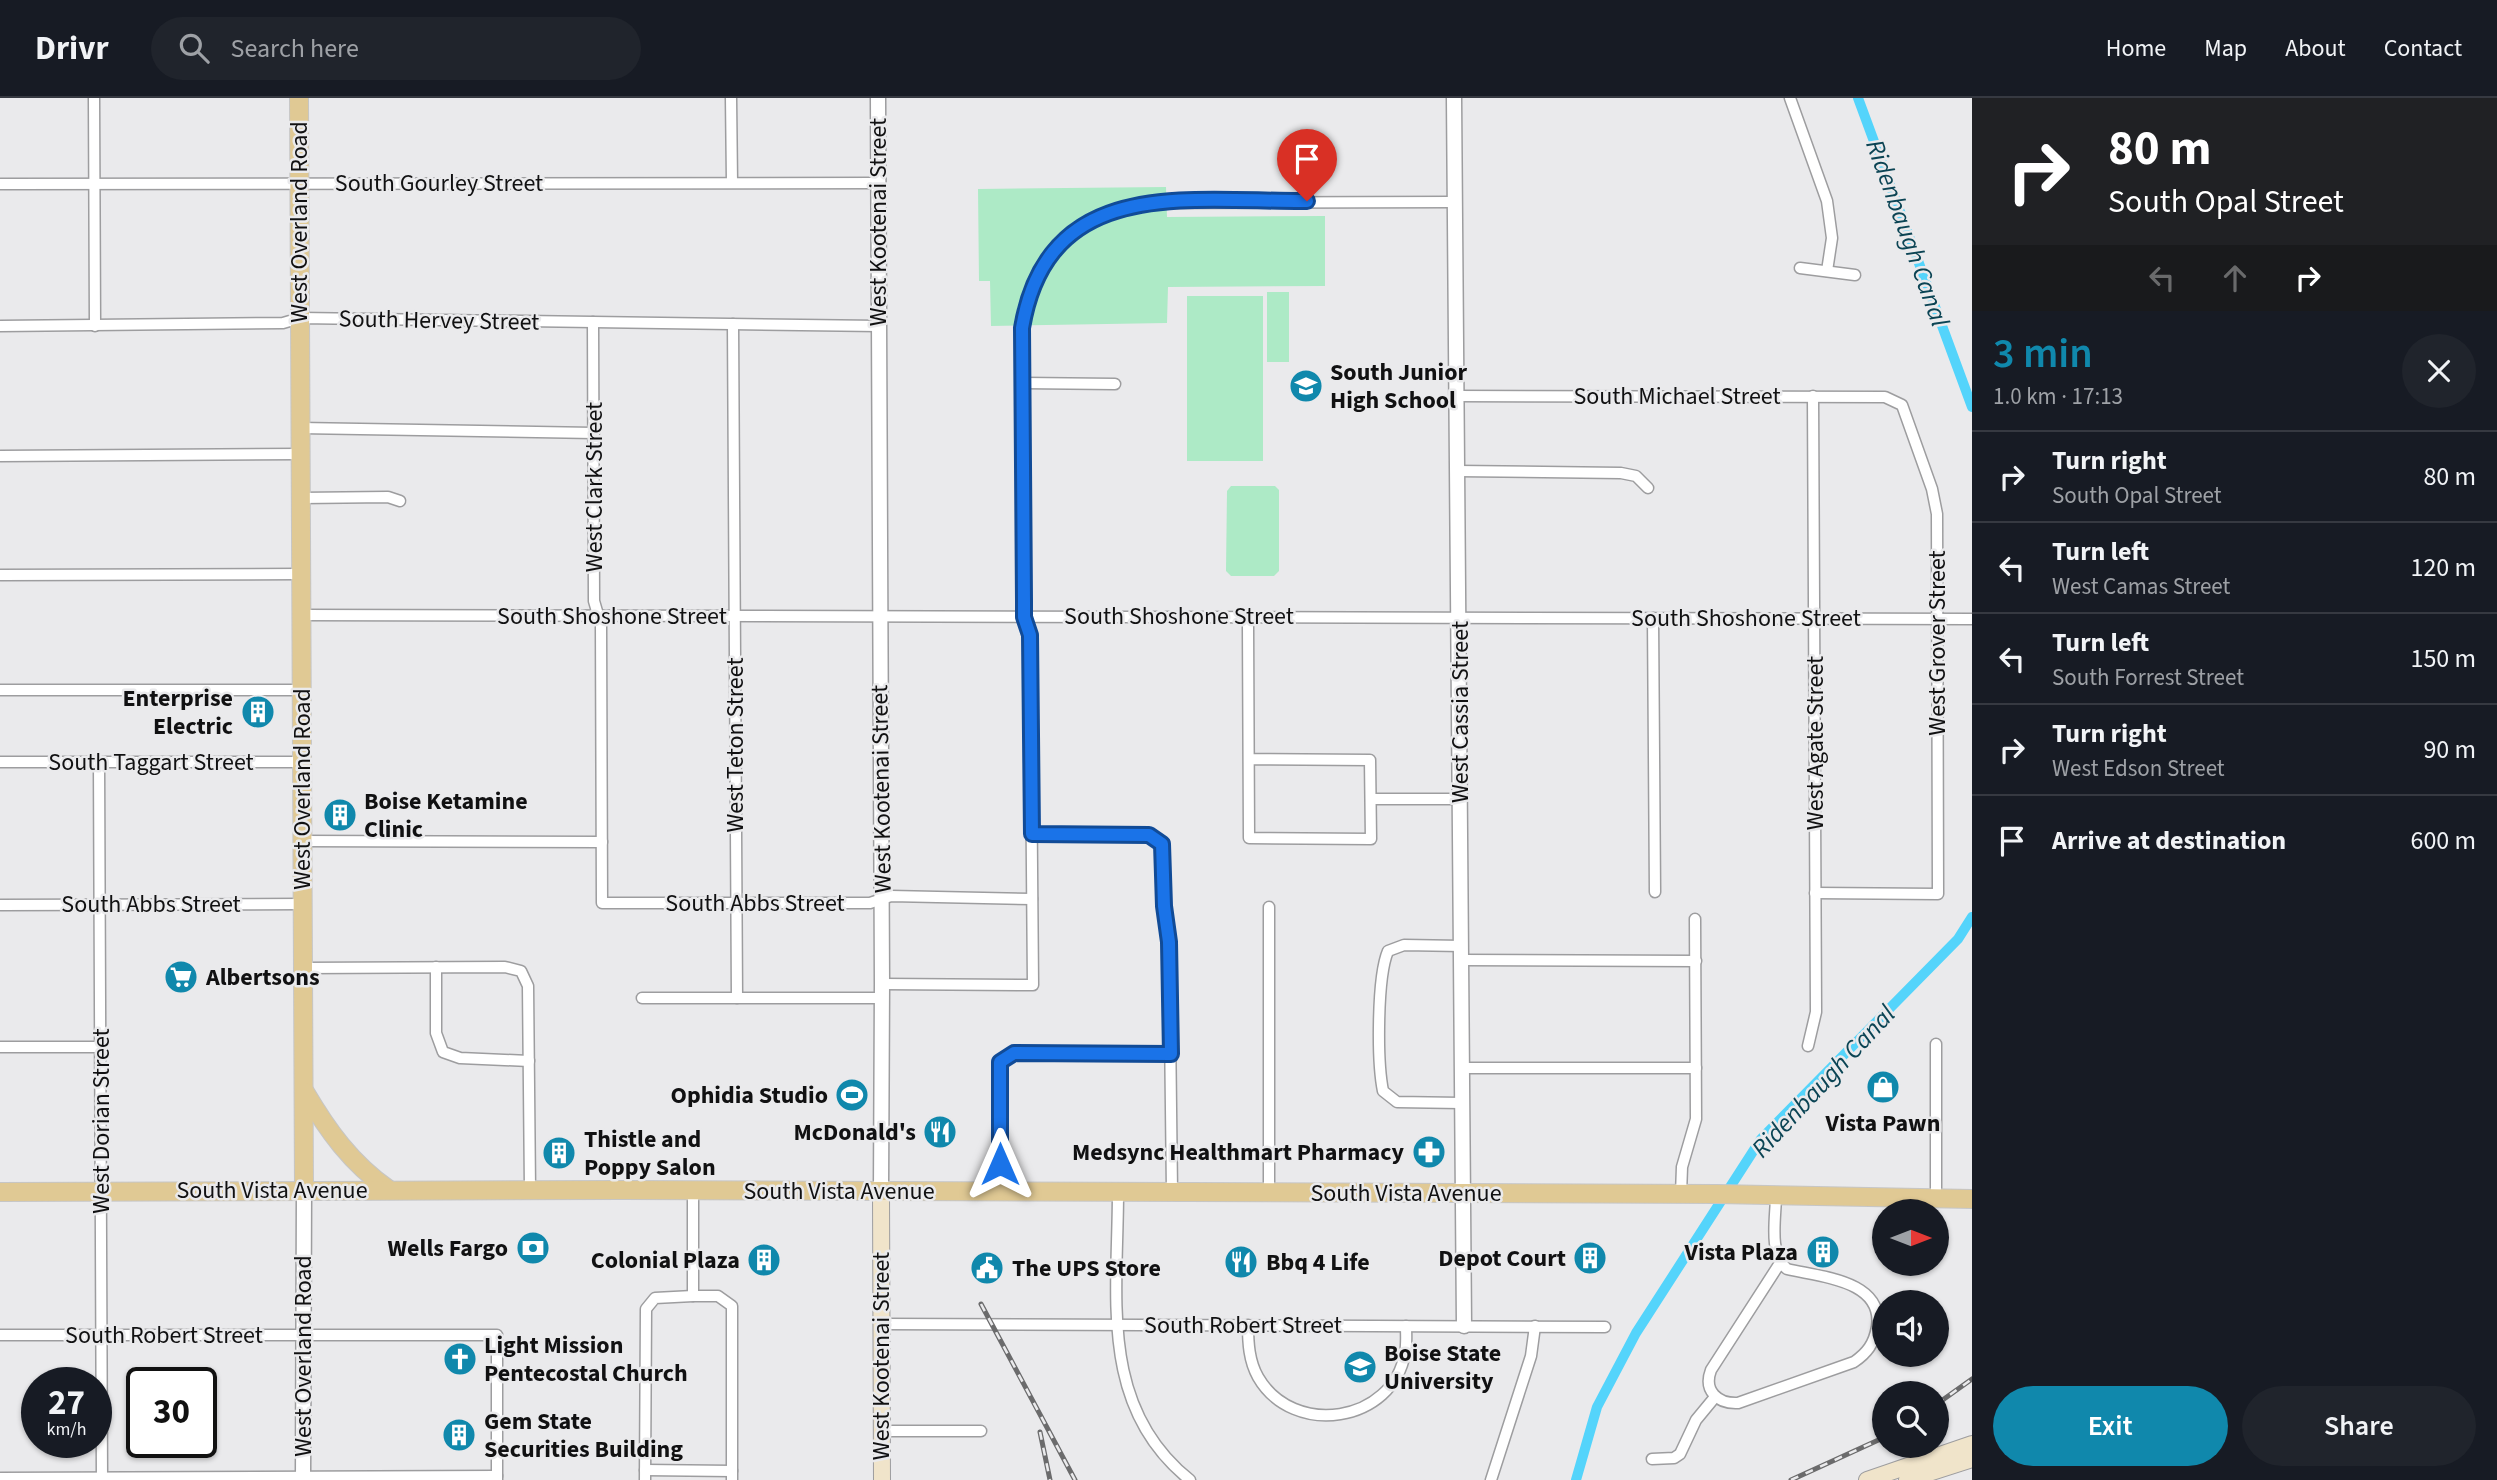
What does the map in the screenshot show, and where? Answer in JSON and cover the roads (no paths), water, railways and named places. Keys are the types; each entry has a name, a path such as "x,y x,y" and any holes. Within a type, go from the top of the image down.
{"main road":[{"name":"West Overland Road","path":"299,98 304,1189"},
{"path":"304,1089 343,1151 388,1189"},
{"name":"South Vista Avenue","path":"0,1192 304,1189 1000,1191 1739,1194 1972,1199"},
{"name":"West Kootenai Street","path":"881,1191 881,1480"},
{"path":"1867,1480 1972,1444"},
{"path":"1907,1480 1972,1459"}],"street":[{"path":"93,98 95,326"},
{"path":"731,98 732,183"},
{"name":"West Kootenai Street","path":"878,98 881,1191"},
{"name":"West Cassia Street","path":"1454,98 1464,1326"},
{"path":"1790,98 1828,201 1832,238 1828,271"},
{"name":"South Gourley Street","path":"0,184 878,183"},
{"path":"642,998 737,998 1033,985 1030,635 1024,617 1023,383 1024,317 1028,294 1043,264 1068,234 1116,209 1142,203 1455,202"},
{"path":"1800,268 1855,275"},
{"name":"South Hervey Street","path":"0,326 283,323 300,318 879,326"},
{"name":"West Clark Street","path":"593,322 594,601 601,625 602,903"},
{"name":"West Teton Street","path":"733,324 737,998"},
{"path":"1023,383 1115,384"},
{"name":"South Michael Street","path":"1456,396 1813,396 1885,397 1897,400"},
{"name":"West Agate Street","path":"1808,1046 1816,1012 1813,396"},
{"name":"West Grover Street","path":"1815,893 1938,894 1937,514 1932,489 1905,411 1897,400"},
{"path":"300,428 594,433"},
{"path":"0,456 300,454"},
{"path":"1457,471 1621,472 1636,476 1648,488"},
{"path":"301,498 388,497 400,501"},
{"path":"0,575 301,574"},
{"name":"South Shoshone Street","path":"301,615 1972,618"},
{"path":"1248,617 1249,838 1371,838 1370,760 1249,760"},
{"path":"1654,618 1655,892"},
{"path":"0,690 302,690"},
{"name":"South Taggart Street","path":"0,762 302,762"},
{"name":"West Dorian Street","path":"99,762 102,1479"},
{"path":"1371,799 1460,799"},
{"path":"1032,834 1149,835 1158,839 1163,850 1164,906 1169,942 1172,1192"},
{"path":"302,841 602,842"},
{"name":"South Abbs Street","path":"602,903 1032,900"},
{"name":"South Abbs Street","path":"0,905 303,904"},
{"path":"1269,907 1269,1192"},
{"path":"1681,1194 1682,1167 1696,1119 1695,919"},
{"path":"1461,1102 1397,1102 1382,1091 1382,965 1388,951 1404,945 1462,953 1696,961"},
{"path":"436,967 436,1033 443,1052 460,1058 529,1060"},
{"path":"303,968 505,967 521,971 528,986 530,1190"},
{"path":"1936,1044 1936,1197"},
{"path":"0,1047 101,1047"},
{"path":"1000,1191 1000,1062 1006,1056 1014,1053 1171,1054"},
{"path":"1463,1068 1696,1068"},
{"name":"West Overland Road","path":"303,1478 304,1189"},
{"path":"693,1190 693,1296"},
{"path":"1118,1192 1119,1361 1142,1426 1170,1461 1190,1480"},
{"path":"1776,1195 1776,1253 1780,1263 1787,1269 1852,1285 1867,1293 1875,1306 1878,1321 1875,1339 1865,1354 1854,1362 1738,1403 1722,1401 1715,1397 1709,1385 1711,1370 1780,1263"},
{"path":"718,1296 732,1306 732,1475 645,1475 646,1308 655,1298 718,1296"},
{"name":"South Robert Street","path":"881,1324 1605,1327"},
{"path":"1248,1325 1248,1351 1258,1377 1275,1398 1299,1412 1326,1417 1353,1413 1377,1400 1395,1379 1405,1354 1406,1326"},
{"path":"1491,1480 1531,1356 1535,1326"},
{"name":"South Robert Street","path":"0,1335 497,1335 496,1478"},
{"path":"1652,1459 1674,1458 1679,1454 1696,1420 1715,1397"},
{"path":"881,1431 981,1431"},
{"path":"0,1478 496,1478"}],"waterway":[{"name":"Ridenbaugh Canal","path":"1858,98 1972,407"},
{"name":"Ridenbaugh Canal","path":"1576,1480 1597,1407 1636,1333 1761,1139 1958,939 1972,917"}],"railway":[{"path":"981,1304 1075,1480"},
{"path":"1949,1395 1972,1379"},
{"path":"1040,1432 1050,1480"},
{"path":"1791,1480 1872,1443"}],"place":[{"name":"South Junior High School","path":"1306,386"},
{"name":"Enterprise Electric","path":"258,712"},
{"name":"Boise Ketamine Clinic","path":"340,815"},
{"name":"Albertsons","path":"181,977"},
{"name":"Vista Pawn","path":"1883,1087"},
{"name":"Ophidia Studio","path":"852,1095"},
{"name":"McDonald's","path":"940,1132"},
{"name":"Medsync Healthmart Pharmacy","path":"1429,1152"},
{"name":"Thistle and Poppy Salon","path":"559,1153"},
{"name":"Wells Fargo","path":"533,1248"},
{"name":"Vista Plaza","path":"1823,1252"},
{"name":"Depot Court","path":"1590,1258"},
{"name":"Colonial Plaza","path":"764,1260"},
{"name":"Bbq 4 Life","path":"1241,1262"},
{"name":"The UPS Store","path":"987,1268"},
{"name":"Light Mission Pentecostal Church","path":"460,1359"},
{"name":"Boise State University","path":"1360,1367"},
{"name":"Gem State Securities Building","path":"459,1435"}]}
